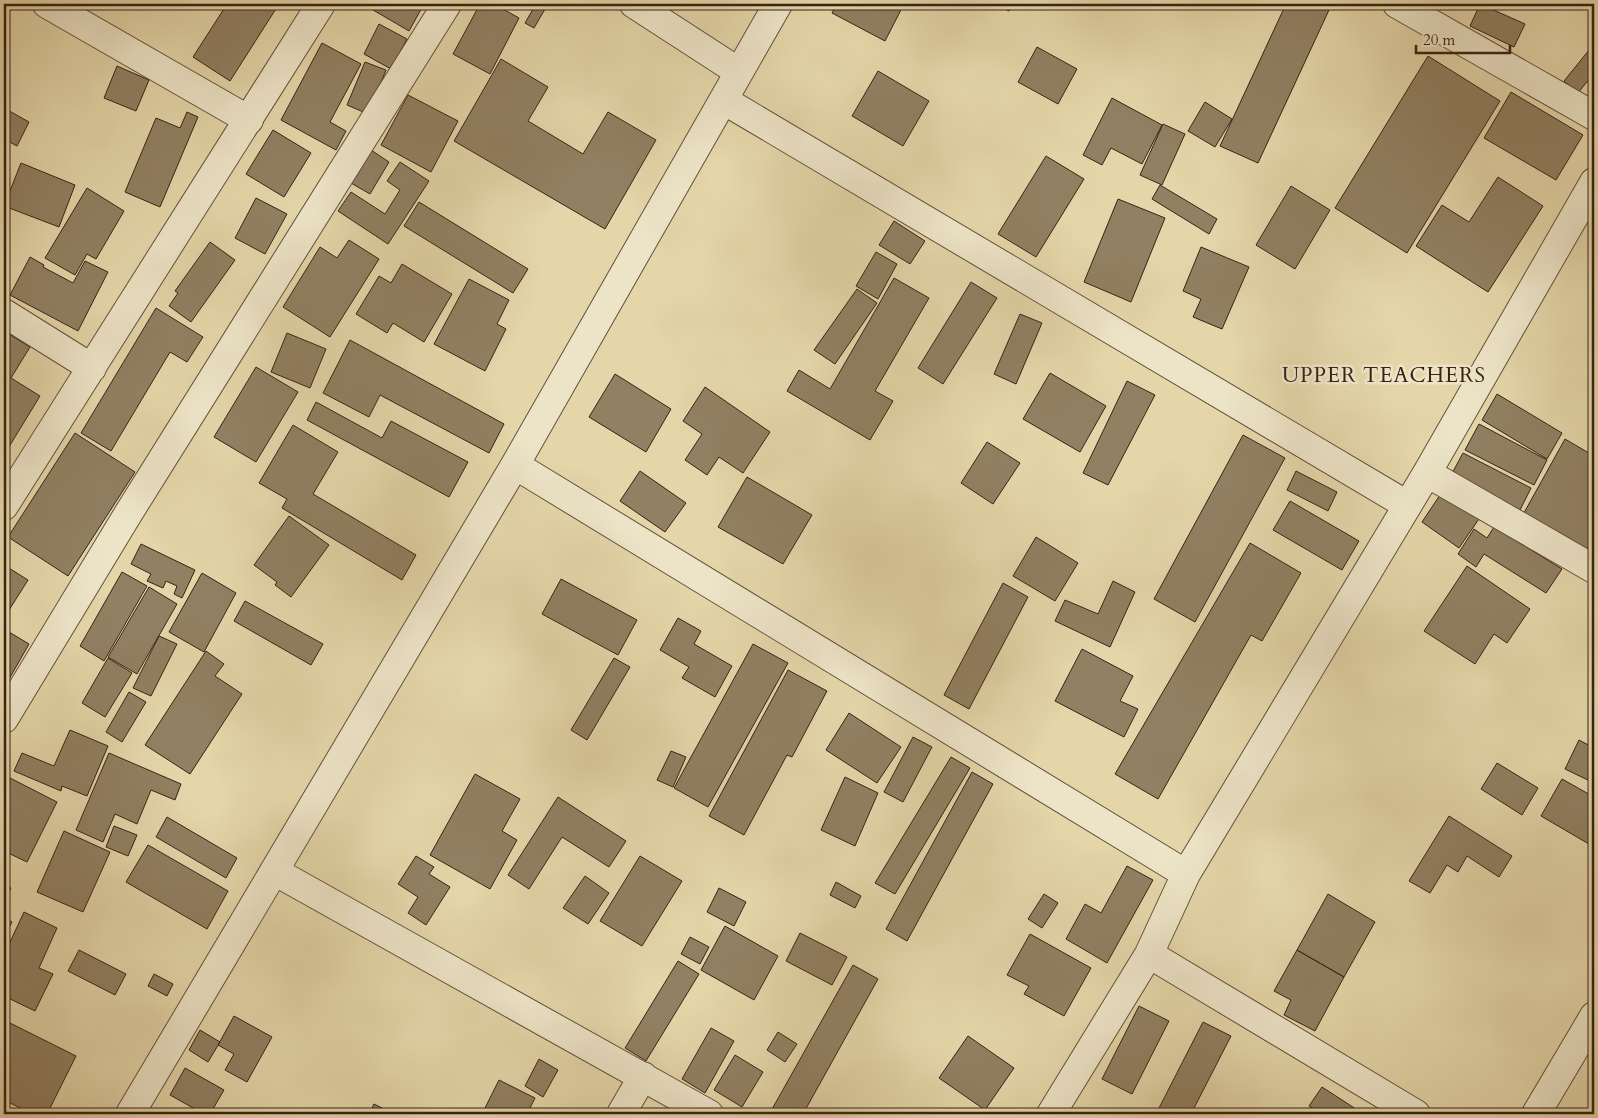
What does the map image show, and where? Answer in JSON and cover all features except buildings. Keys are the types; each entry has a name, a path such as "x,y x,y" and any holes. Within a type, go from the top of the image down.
{"street":[{"path":"47,4 249,120"},
{"path":"4,506 321,4"},
{"path":"4,718 134,505 446,4"},
{"path":"634,4 739,72"},
{"path":"130,1114 515,465 778,4"},
{"path":"1397,4 1594,116"},
{"path":"724,100 1407,505"},
{"path":"1051,1114 1149,954 1186,874 1427,473 1594,182"},
{"path":"4,313 92,368"},
{"path":"515,465 1186,874"},
{"path":"1427,473 1594,569"},
{"path":"274,871 709,1114"},
{"path":"1149,954 1416,1114"},
{"path":"1536,1114 1594,1016"},
{"path":"621,1114 643,1076"}],"district":[{"name":"UPPER TEACHERS","path":"1384,375"}]}
